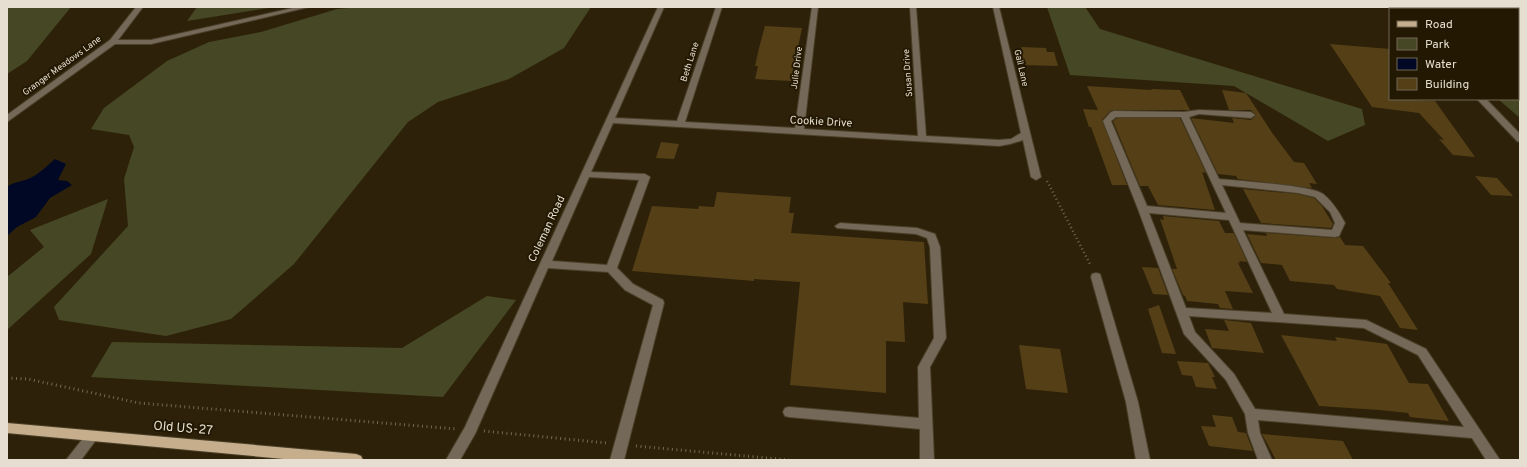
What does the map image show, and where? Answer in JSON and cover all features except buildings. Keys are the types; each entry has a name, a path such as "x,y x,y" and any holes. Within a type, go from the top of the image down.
{"main road":[{"name":"Old US-27","path":"7,428 356,460"}],"street":[{"name":"Granger Meadows Lane","path":"7,118 113,42 140,7"},
{"path":"113,42 151,42 306,7"},
{"name":"Coleman Road","path":"453,460 470,430 661,7"},
{"name":"Beth Lane","path":"680,124 719,7"},
{"name":"Julie Drive","path":"799,131 815,7"},
{"name":"Susan Drive","path":"913,7 922,138"},
{"name":"Gail Lane","path":"996,7 1036,177"},
{"path":"1482,100 1520,139"},
{"path":"1251,115 1206,112 1184,115 1114,114 1107,121 1143,209 1190,334 1230,377 1251,414 1254,433 1265,460"},
{"path":"1184,115 1280,318"},
{"name":"Cookie Drive","path":"611,120 998,143 1011,142 1020,139 1026,133"},
{"path":"586,174 645,177 611,269"},
{"path":"1143,209 1335,234 1340,223 1334,212 1318,195 1298,190 1216,182"},
{"path":"840,226 917,231 930,236 934,247 940,338 924,367 928,460"},
{"path":"544,264 611,269 629,287 659,303 617,460"},
{"path":"1096,277 1132,402 1143,460"},
{"path":"1182,312 1366,324 1422,352 1493,460"},
{"path":"789,412 926,424"},
{"path":"1251,414 1475,433"},
{"path":"72,460 93,436"}],"path":[{"path":"1036,177 1046,179 1096,277"},
{"path":"7,378 28,379 139,403 470,430 789,460"}],"green space":[{"path":"7,7 71,7 27,61 7,74"},
{"path":"197,7 275,7 187,21"},
{"path":"360,7 591,7 564,48 509,79 438,102 408,122 294,264 231,319 166,336 59,320 54,307 128,226 124,179 134,147 129,135 91,129 104,108 167,61 209,42 261,32 337,9"},
{"path":"1047,7 1085,7 1100,29 1362,109 1365,125 1328,141 1234,86 1070,75"},
{"path":"1519,44 1520,44 1520,118 1499,100 1519,100"},
{"path":"108,199 91,254 7,330 7,277 44,247 30,230"},
{"path":"487,296 516,300 443,397 91,377 112,342 402,348"}],"water":[{"path":"55,159 66,164 58,180 67,181 72,185 50,198 36,217 17,227 7,236 7,187 32,177"}]}
